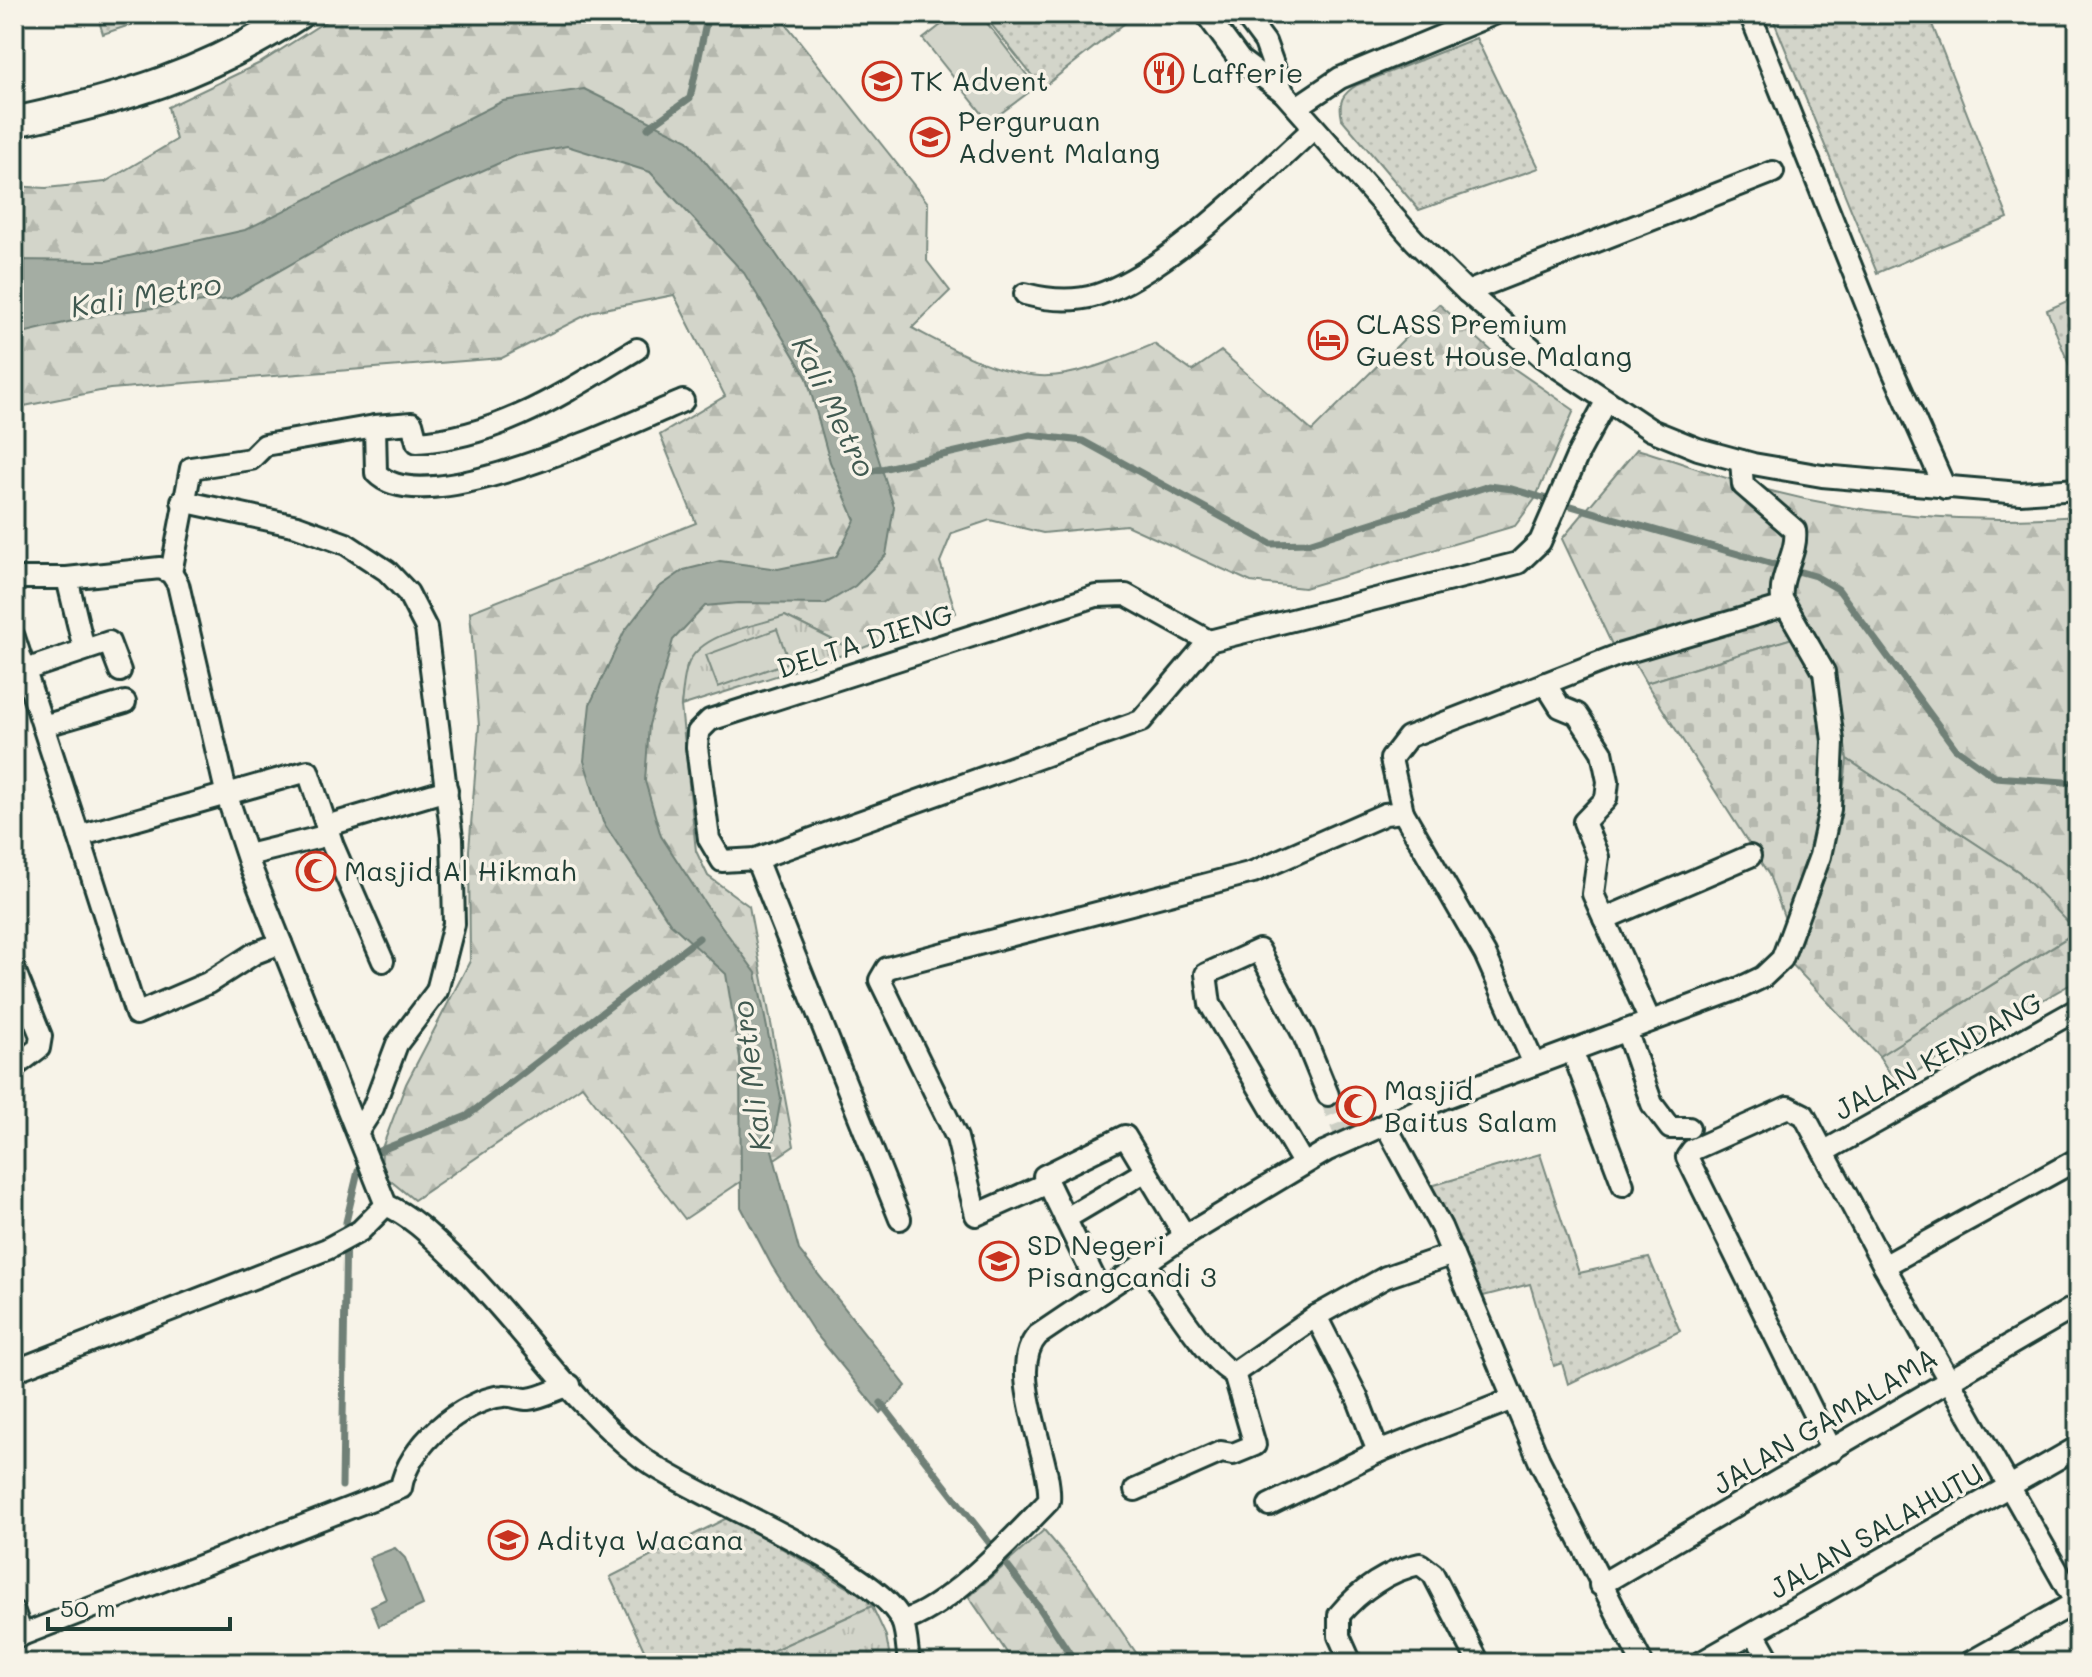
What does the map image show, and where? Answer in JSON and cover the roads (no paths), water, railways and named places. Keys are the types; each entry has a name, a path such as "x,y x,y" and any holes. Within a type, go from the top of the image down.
{"street":[{"path":"14,122 163,85 233,52 299,14"},
{"path":"1206,14 1240,60 1290,100 1415,241 1467,292 1542,357 1651,430 1741,461 1822,476 2020,493 2078,489"},
{"path":"1244,14 1265,42 1290,100"},
{"path":"1290,100 1494,14"},
{"path":"1750,14 1864,301 1945,488"},
{"path":"1240,60 1265,42"},
{"path":"1025,294 1047,300 1094,296 1136,277 1209,223 1314,128"},
{"path":"1467,292 1773,172"},
{"path":"171,573 182,501 191,468 251,459 265,445 375,426 412,423 417,442 456,440 536,409 637,349"},
{"path":"375,426 376,473 387,484 414,489 531,466 683,401"},
{"path":"1209,641 1506,567 1533,550 1606,402"},
{"path":"902,1621 920,1615 959,1587 1049,1501 1050,1492 1029,1411 1028,1349 1038,1335 1185,1236 1346,1139 1763,977 1782,959 1820,856 1830,809 1831,714 1824,672 1782,597 1797,541 1795,530 1743,485 1741,461"},
{"path":"182,501 297,526 346,544 387,571 408,593 426,628 447,790 456,895 449,952 437,991 397,1044 361,1139"},
{"path":"14,578 67,578 160,568 171,573 178,584 227,796 281,943 386,1205 412,1218 481,1284 570,1385 640,1456 684,1484 847,1572 886,1601 902,1621 909,1663"},
{"path":"67,578 84,649"},
{"name":"DELTA DIENG","path":"1112,593 1126,595 1209,641 1141,721 756,859 722,861 710,845 697,747 698,732 710,720 1112,593"},
{"path":"1534,1064 1485,954 1403,812 1391,759 1401,742 1618,655 1782,597"},
{"path":"14,637 136,1014 208,983 255,953 281,943"},
{"path":"25,670 109,642 120,671"},
{"path":"1545,683 1560,707 1577,714 1602,752 1608,781 1606,799 1584,822 1598,857 1593,894 1650,1021"},
{"path":"43,726 125,702"},
{"path":"79,836 308,771 327,830 383,961"},
{"path":"248,855 447,790"},
{"path":"1048,1183 976,1215 957,1138 880,980 881,974 887,968 1253,872 1385,814 1403,812"},
{"path":"1604,919 1750,856"},
{"path":"756,859 900,1219"},
{"path":"1303,1163 1210,1004 1206,974 1259,950 1304,1036 1328,1095"},
{"path":"14,969 41,1036 39,1048 14,1067"},
{"name":"JALAN KENDANG","path":"1825,1151 2078,1009"},
{"path":"1626,1030 1658,1115 1670,1128 1689,1128"},
{"path":"1572,1050 1623,1185"},
{"path":"1832,1451 1687,1157 1692,1150 1788,1107 1804,1115 1825,1151 1884,1266 2077,1603 1969,1663"},
{"path":"1385,1124 1453,1254 1513,1399 1600,1585 1642,1663"},
{"path":"1101,1292 1044,1176 1125,1136 1185,1236"},
{"path":"1884,1266 2078,1159"},
{"path":"1065,1219 1146,1171"},
{"path":"14,1371 327,1249 354,1234 386,1205"},
{"path":"1232,1372 1316,1316 1386,1277 1453,1254"},
{"path":"1135,1490 1221,1452 1233,1454 1255,1445 1232,1372 1192,1329 1145,1262"},
{"name":"JALAN GAMALAMA","path":"1600,1585 2078,1305"},
{"path":"1316,1316 1357,1397 1378,1452"},
{"path":"14,1612 18,1637 401,1488 403,1475 429,1435 462,1411 502,1396 529,1399 570,1385"},
{"path":"1269,1505 1378,1452 1513,1399"},
{"name":"JALAN SALAHUTU","path":"1700,1663 2078,1447"},
{"path":"1351,1663 1339,1636 1339,1615 1355,1599 1394,1571 1420,1564 1433,1574 1479,1663"},
{"path":"1754,1633 1771,1663"}],"water":[{"path":"584,89 688,140 754,222 817,314 854,382 894,507 886,555 855,586 825,604 738,603 705,606 673,640 649,725 645,781 661,836 756,973 781,1098 772,1150 799,1250 906,1386 880,1413 812,1329 772,1266 741,1207 740,1058 726,974 670,923 603,822 584,761 590,704 624,632 658,588 684,570 720,561 778,569 836,557 855,520 830,462 807,378 744,273 650,172 567,146 515,156 356,227 230,299 102,314 14,335 14,260 107,261 245,230 503,101"},
{"path":"395,1548 405,1558 423,1605 379,1626 371,1606 386,1599 369,1558"}],"waterway":[{"path":"648,128 690,98 708,14"},
{"path":"873,471 1030,435 1083,441 1271,544 1308,543 1489,486 1512,489 1815,576 1838,589 1955,748 1995,777 2078,783"},
{"path":"342,1486 346,1222 358,1171 374,1153 467,1116 699,938"},
{"name":"Kali Metro","path":"881,1403 1039,1607 1076,1663"}],"tunnel":[{"path":"1328,1095 1345,1136"}],"place":[{"name":"Lafferie","path":"1164,73"},
{"name":"TK Advent","path":"882,81"},
{"name":"Perguruan Advent Malang","path":"930,137"},
{"name":"CLASS Premium Guest House Malang","path":"1328,340"},
{"name":"Masjid Al Hikmah","path":"316,871"},
{"name":"Masjid Baitus Salam","path":"1356,1106"},
{"name":"SD Negeri Pisangcandi 3","path":"999,1261"},
{"name":"Aditya Wacana","path":"508,1540"}]}
